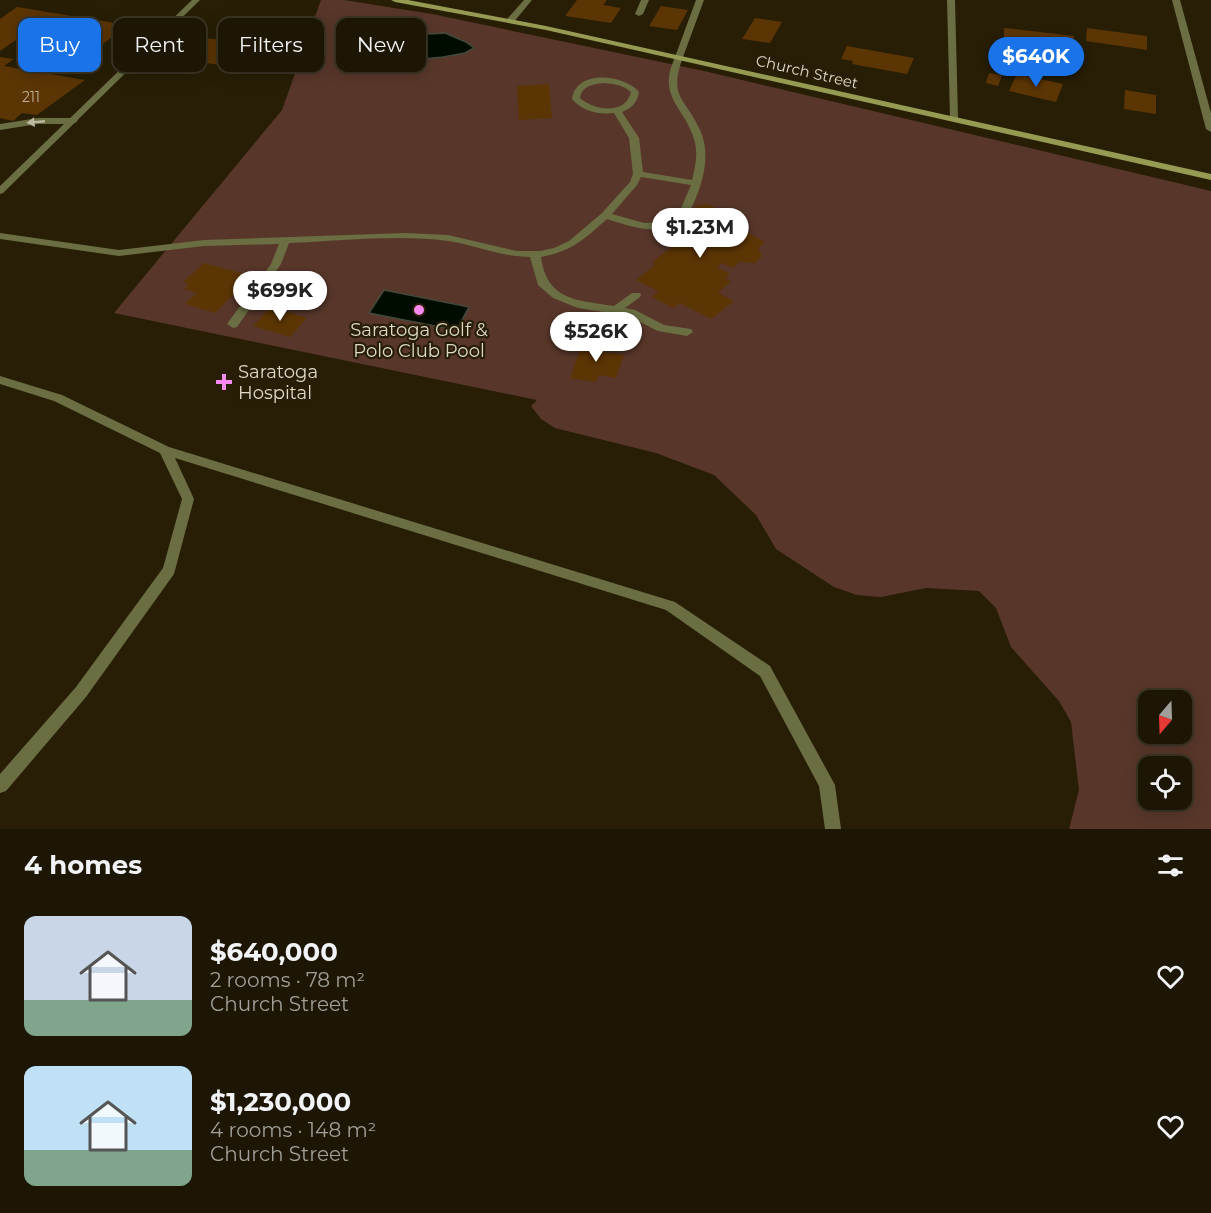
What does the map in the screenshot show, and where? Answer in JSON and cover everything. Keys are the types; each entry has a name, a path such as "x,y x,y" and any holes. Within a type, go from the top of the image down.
{"main road":[{"name":"Church Street","path":"395,0 429,3 679,57 1211,177"}],"street":[{"path":"0,191 196,0"},
{"path":"510,21 528,0"},
{"path":"639,14 645,0"},
{"path":"685,211 701,157 700,141 679,106 670,83 672,72 700,0"},
{"path":"951,0 954,118"},
{"path":"1176,0 1211,129"},
{"path":"594,81 624,83 634,92 635,98 625,108 616,110 606,112 586,108 576,99 576,93 586,84 594,81"},
{"path":"0,236 119,253 204,243 427,237 448,238 517,254 556,251 573,243 606,215 634,183 638,174 634,138 616,110"},
{"path":"0,128 38,121 73,121"},
{"path":"638,174 694,183"},
{"path":"606,215 641,226 657,228 667,225"},
{"path":"233,324 276,264 285,241"},
{"path":"535,254 543,285 557,296 578,304 631,314 662,328 687,332"},
{"path":"616,310 636,295"},
{"path":"0,380 58,398 165,450 670,606 765,671 827,785 833,829"},
{"path":"0,786 81,692 169,570 188,499 165,450"}],"shaded area":[{"path":"321,0 344,0 432,14 704,71 1211,191 1211,829 1069,829 1079,790 1071,722 1059,701 1011,647 996,608 979,591 926,588 881,597 857,595 834,587 776,549 756,515 714,475 656,453 555,428 541,419 531,406 537,400 114,313 282,110 295,72 324,72 324,18 315,18"},
{"path":"426,33 445,33 474,48 465,53 426,59"},
{"name":"Saratoga Golf & Polo Club Pool","path":"384,290 469,307 458,327 450,329 369,313"}],"building":[{"path":"577,0 607,0 603,5 621,8 611,23 565,16"},
{"path":"661,6 688,10 677,30 649,26"},
{"path":"17,7 84,18 18,18 18,40 0,51 0,19"},
{"path":"755,18 782,22 770,43 742,39"},
{"path":"101,21 113,23 113,36 101,46"},
{"path":"1004,28 1074,36 1075,51 1004,42"},
{"path":"1087,28 1147,36 1147,50 1086,41"},
{"path":"206,38 218,40 218,65 206,63"},
{"path":"847,46 914,58 907,74 852,64 853,61 841,59"},
{"path":"0,57 14,59 4,66 18,68 18,72 39,72 85,80 37,115 22,113 13,121 0,118"},
{"path":"989,73 1002,75 998,86 986,83"},
{"path":"1017,74 1063,84 1056,102 1009,91"},
{"path":"549,84 552,118 519,120 517,86"},
{"path":"1125,90 1156,95 1156,114 1124,109"},
{"path":"707,204 740,219 733,225 765,242 758,248 762,256 755,263 740,262 733,268 722,263 717,267 730,274 725,278 731,281 718,293 734,301 711,319 680,303 673,308 652,297 658,291 636,280 656,264 652,262 672,247 659,240 660,233 675,228 660,221 678,208 693,215 693,209"},
{"path":"204,263 252,276 215,313 185,304 197,293 184,289 189,284 183,282"},
{"path":"271,307 307,318 290,337 253,326"},
{"path":"583,341 606,344 603,352 624,355 616,378 599,375 596,382 570,378"}],"place":[{"name":"Saratoga Golf & Polo Club Pool","path":"419,310"},
{"name":"Saratoga Hospital","path":"224,382"}]}
